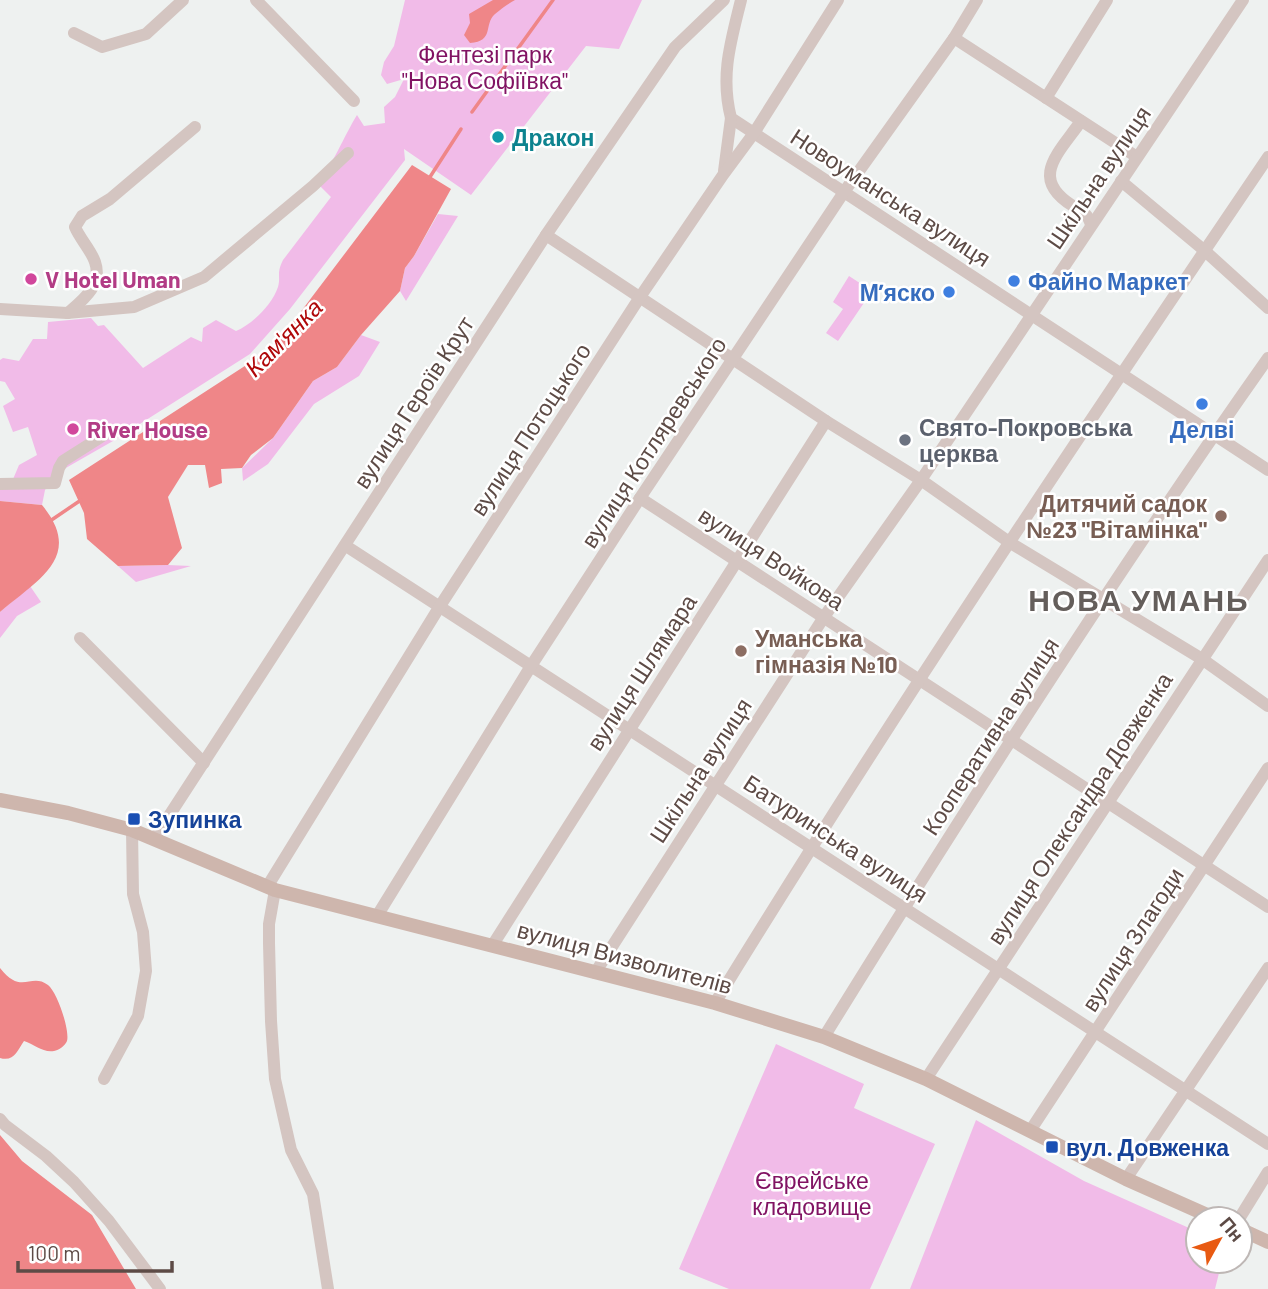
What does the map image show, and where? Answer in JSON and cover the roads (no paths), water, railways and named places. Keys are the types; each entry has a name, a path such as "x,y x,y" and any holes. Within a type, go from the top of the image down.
{"main road":[{"name":"вулиця Визволителів","path":"0,800 68,813 132,830 271,888 715,1003 824,1037 926,1079 1126,1179 1184,1205"}],"street":[{"path":"74,33 102,47 145,34 183,0"},
{"path":"256,0 354,101"},
{"name":"вулиця Героїв Крут","path":"154,839 546,235 675,47 724,0"},
{"path":"723,175 731,118 726,96 727,58 741,0"},
{"name":"вулиця Потоцького","path":"271,888 440,606 640,297 754,133 838,0"},
{"name":"вулиця Котляревського","path":"377,915 531,666 640,498 845,192 954,38 977,0"},
{"path":"1046,98 1107,0"},
{"name":"Шкільна вулиця","path":"595,973 824,617 921,480 1243,0"},
{"path":"954,38 1137,157"},
{"name":"Новоуманська вулиця","path":"731,118 1268,470"},
{"path":"1081,121 1051,165 1050,177 1052,189 1059,197 1087,214 1091,225"},
{"path":"67,313 94,287 96,273 95,261 80,240 75,227 78,221 110,198 194,127"},
{"path":"0,309 67,313 134,307 204,277 313,187 348,153"},
{"path":"715,1003 811,846 1009,542 1268,158"},
{"path":"1121,181 1268,307"},
{"path":"546,235 826,421 921,480 1009,542 1202,659 1268,706"},
{"name":"Кооперативна вулиця","path":"824,1037 1104,600 1268,358"},
{"name":"вулиця Шлямара","path":"492,946 826,421"},
{"path":"0,484 55,483 63,461 103,435"},
{"name":"вулиця Войкова","path":"640,498 1268,907"},
{"name":"Батуринська вулиця","path":"346,546 1268,1144"},
{"name":"вулиця Олександра Довженка","path":"926,1079 1268,560"},
{"path":"79,638 204,763"},
{"name":"вулиця Злагоди","path":"1030,1132 1268,768"},
{"path":"104,1079 138,1016 146,971 143,932 134,894 132,830"},
{"path":"271,888 269,943 275,1079 291,1150 313,1194 328,1289"},
{"path":"1126,1179 1268,968"},
{"path":"0,1119 74,1182 109,1221 160,1289"},
{"path":"1248,1205 1268,1172"}],"water":[{"path":"493,0 515,0 495,14 483,39 470,43 464,35 470,23 469,14"},
{"path":"412,165 451,189 405,268 400,291 337,367 313,381 273,438 251,455 242,468 221,469 222,483 209,488 205,465 188,465 168,497 182,548 168,565 118,566 87,539 84,513 69,480 274,347"},
{"path":"0,501 42,505 54,523 59,539 51,566 41,578 0,612"},
{"path":"0,968 14,981 42,982 52,989 67,1029 67,1041 62,1048 46,1051 24,1041 12,1057 0,1058"},
{"path":"0,1135 22,1161 92,1215 136,1289 0,1289"}],"waterway":[{"name":"Кам'янка","path":"472,112 553,0"},
{"name":"Кам'янка","path":"428,180 461,129"},
{"name":"Кам'янка","path":"50,521 81,500"}],"place":[{"name":"Дракон","path":"498,137"},
{"name":"V Hotel Uman","path":"31,279"},
{"name":"Файно Маркет","path":"1014,281"},
{"name":"Мʼяско","path":"949,292"},
{"name":"Делві","path":"1202,404"},
{"name":"River House","path":"73,429"},
{"name":"Свято-Покровська церква","path":"905,440"},
{"name":"Дитячий садок №23 \"Вітамінка\"","path":"1221,516"},
{"name":"Уманська гімназія №10","path":"741,651"},
{"name":"Зупинка","path":"134,819"},
{"name":"вул. Довженка","path":"1052,1147"}],"district":[{"name":"НОВА УМАНЬ","path":"1139,599"}],"park label":[{"name":"Фентезі парк \"Нова Софіївка\"","path":"485,67"},
{"name":"Єврейське кладовище","path":"812,1193"}]}
